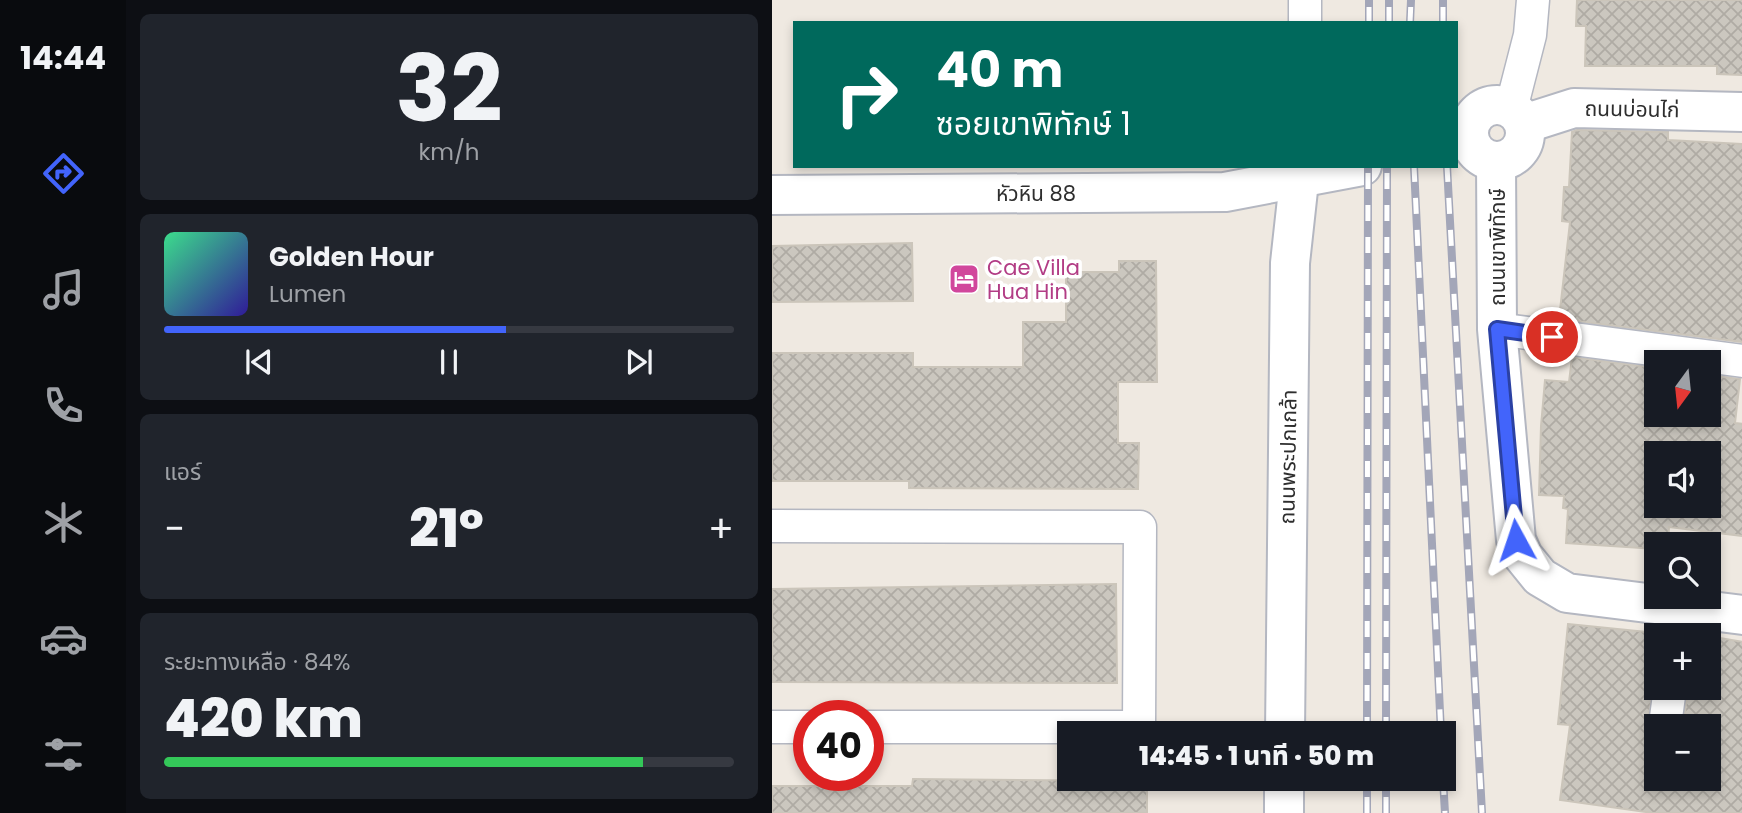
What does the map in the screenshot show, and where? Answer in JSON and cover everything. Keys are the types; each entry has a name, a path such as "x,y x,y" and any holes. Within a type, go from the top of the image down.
{"street":[{"path":"1305,0 1305,21"},
{"path":"1474,150 1518,153 1525,139 1518,116 1533,0"},
{"name":"ถนนบ่อนไก่","path":"1518,116 1574,108 1742,112"},
{"name":"ถนนเขาพิทักษ์","path":"1474,150 1497,329 1516,540 1523,556 1540,578 1567,593 1679,622 1742,615"},
{"name":"หัวหิน 88","path":"772,195 1225,192 1299,173 1344,168"},
{"name":"ถนนพระปกเกล้า","path":"1285,721 1291,263 1299,173"},
{"path":"1497,329 1742,361"},
{"path":"772,526 1140,527 1139,727 884,727"},
{"path":"772,727 793,727"},
{"path":"1284,791 1284,813"}],"building":[{"path":"1577,0 1743,0 1743,75 1717,74 1717,66 1585,66 1586,26 1576,26"},
{"path":"1572,132 1668,132 1668,140 1743,144 1743,342 1559,319 1570,222 1562,221 1564,187 1569,187"},
{"path":"912,243 913,301 772,302 772,246"},
{"path":"1119,261 1156,261 1157,382 1118,382 1118,443 1139,443 1138,489 909,488 909,481 772,481 772,353 913,353 913,367 1023,367 1023,322 1066,322 1066,272 1119,272"},
{"path":"1572,357 1644,366 1644,427 1721,427 1721,377 1740,379 1735,423 1743,424 1743,536 1669,527 1669,532 1644,532 1644,548 1566,543 1568,509 1563,508 1564,496 1539,495 1545,380 1569,382"},
{"path":"1116,584 1117,683 772,682 772,589"},
{"path":"1568,624 1644,632 1644,700 1652,700 1649,714 1644,714 1644,791 1721,791 1721,714 1685,714 1686,700 1721,700 1721,638 1743,642 1743,813 1653,813 1560,800 1570,725 1558,724"},
{"path":"913,779 1057,780 1057,791 1147,791 1147,813 772,813 772,786 793,786 793,791 884,791 884,786 912,786"}],"railway":[{"path":"1369,0 1369,21"},
{"path":"1389,0 1389,21"},
{"path":"1410,21 1411,0"},
{"path":"1443,0 1443,21"},
{"path":"1367,721 1368,168"},
{"path":"1386,721 1387,168"},
{"path":"1414,168 1440,721"},
{"path":"1447,168 1482,813"},
{"path":"1367,791 1367,813"},
{"path":"1386,791 1386,813"},
{"path":"1444,791 1445,813"}],"place":[{"name":"Cae Villa Hua Hin","path":"964,279"}],"route":[{"path":"1516,540 1497,329 1552,337"}]}
